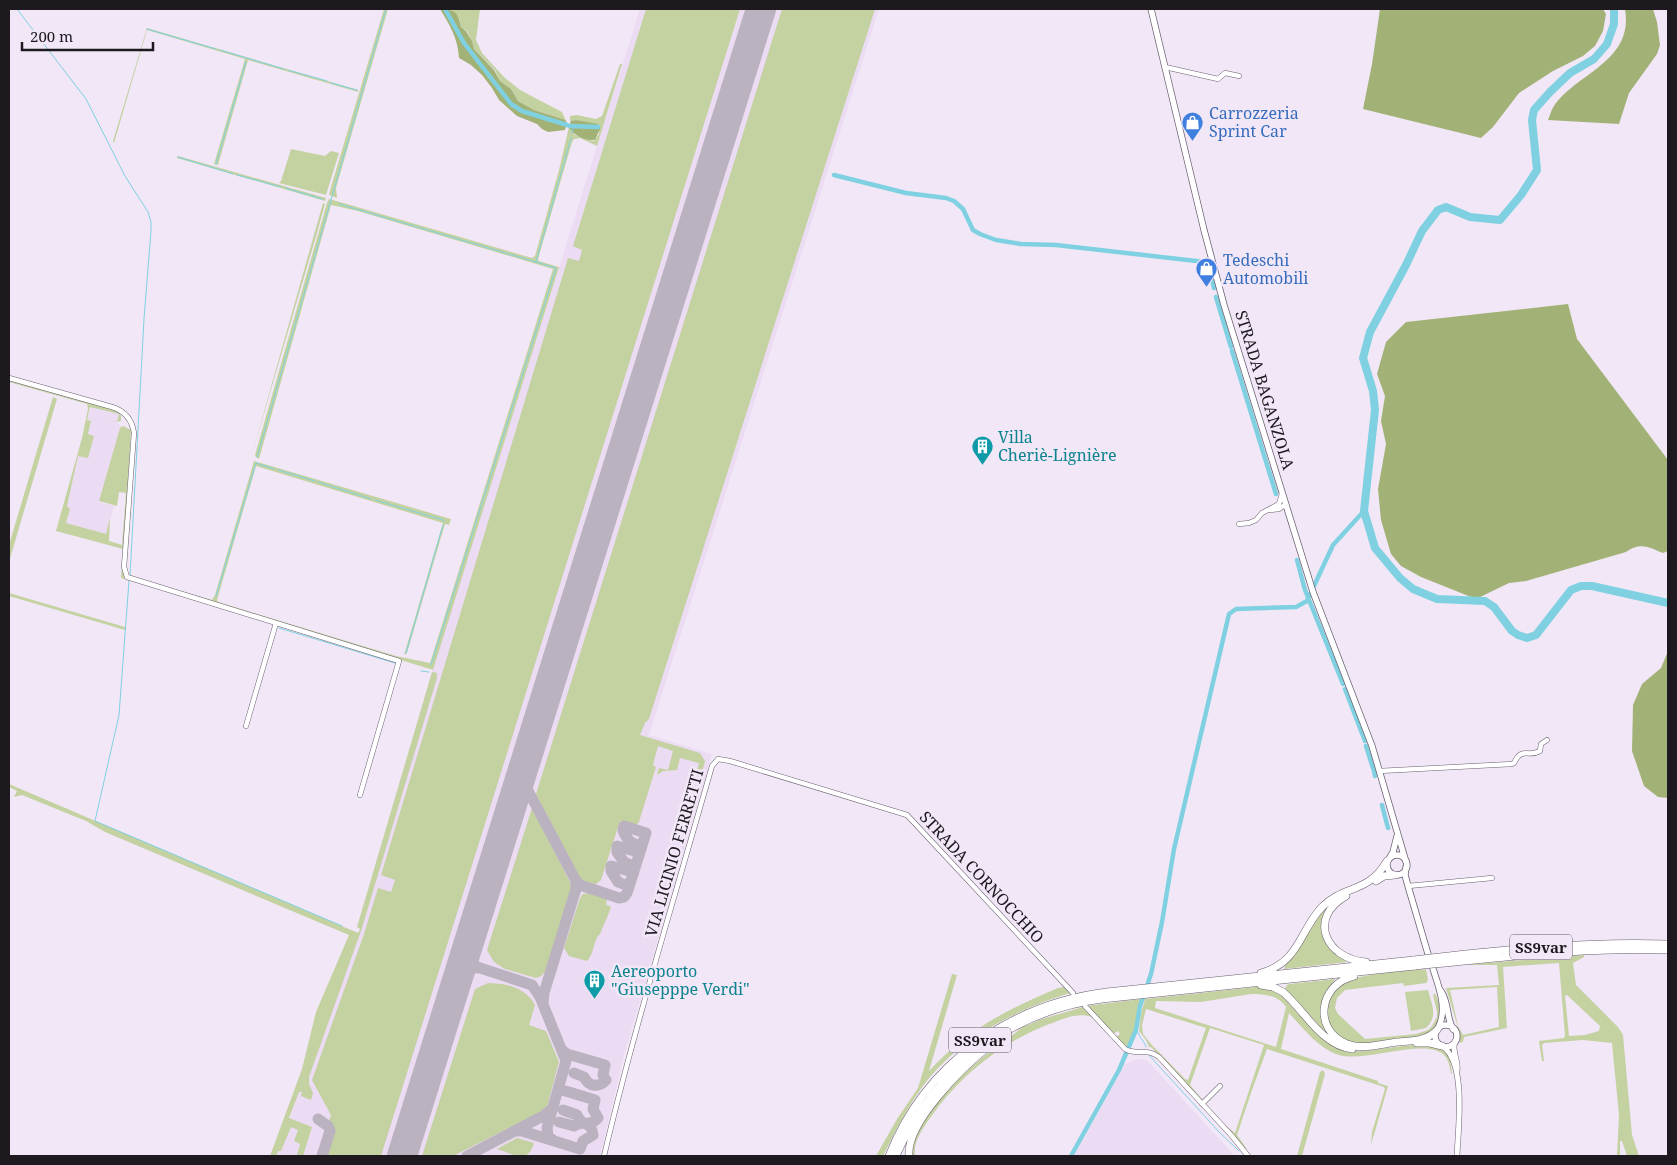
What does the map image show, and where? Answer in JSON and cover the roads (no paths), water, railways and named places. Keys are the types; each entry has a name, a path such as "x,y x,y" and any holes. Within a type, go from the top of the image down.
{"highway":[{"path":"1203,982 1260,973 1279,965 1294,952 1323,906 1337,896 1371,881 1388,860"},
{"path":"1395,875 1383,877 1338,902 1327,916 1325,931 1333,948 1348,958 1365,962 1395,959 1412,962"},
{"name":"SS9var","path":"1172,988 1203,982 1556,946 1614,943 1668,944"},
{"name":"SS9var","path":"887,1156 898,1129 930,1086 972,1046 1024,1014 1078,996 1231,985 1401,968 1412,962 1557,952 1668,950"},
{"path":"1401,968 1391,972 1352,976 1337,983 1329,992 1324,1005 1325,1018 1329,1029 1341,1041 1350,1045 1361,1046 1417,1040 1429,1036 1437,1030"},
{"path":"1231,985 1242,987 1264,985 1280,991 1326,1038 1340,1046 1352,1049 1424,1043 1442,1046"},
{"name":"SS9var","path":"896,1156 918,1114 945,1079 982,1046 1020,1024 1064,1006 1119,994"},
{"path":"908,1156 908,1146 912,1136 942,1091 981,1053 1020,1024"}],"main road":[{"name":"STRADA BAGANZOLA","path":"1151,9 1218,283 1313,591 1370,739 1406,865 1405,875 1428,954"},
{"path":"1398,836 1393,852 1388,860 1388,870 1408,886"},
{"path":"1388,860 1395,855 1400,856 1406,865 1401,874 1395,875"},
{"path":"1433,969 1446,1001 1449,1020 1456,1034 1455,1041 1448,1047 1442,1046 1436,1040 1435,1035 1443,1013 1440,989"},
{"path":"1437,1030 1445,1026 1453,1029"}],"street":[{"path":"1165,67 1218,79 1225,73 1239,76"},
{"path":"9,378 112,407 123,412 130,420 134,433 124,570 130,579 399,661 360,795"},
{"path":"1276,507 1281,500 1282,492"},
{"path":"1239,524 1249,523 1268,510 1276,507 1282,508 1286,504"},
{"path":"1276,507 1290,516"},
{"path":"246,726 276,624"},
{"path":"1379,771 1512,764 1518,755 1523,752 1536,753 1540,751 1541,744 1547,740"},
{"name":"STRADA CORNOCCHIO","path":"716,760 730,761 907,815 1073,993"},
{"name":"VIA LICINIO FERRETTI","path":"604,1156 626,1063 712,766 716,760"},
{"path":"1408,886 1492,878"},
{"path":"1085,1006 1125,1050 1130,1052 1152,1052 1159,1057 1248,1156"},
{"path":"1455,1041 1453,1047 1458,1064 1459,1105 1457,1156"},
{"path":"1442,1046 1450,1054 1457,1074"},
{"path":"1202,1104 1220,1086"}],"waterway":[{"path":"17,9 86,99 125,176 148,212 151,222 130,576"},
{"path":"257,457 386,9"},
{"path":"445,9 464,43 511,104 522,111 567,125"},
{"path":"1614,9 1614,24 1607,44 1594,59 1570,73 1534,110 1532,120 1537,170 1521,195 1500,220 1470,217 1446,207 1438,210 1422,231 1370,332 1363,358 1373,391 1375,410 1364,511 1375,548 1400,578 1413,589 1437,599 1485,601 1494,607 1512,631 1527,638 1536,635 1571,590 1581,586 1592,586 1668,603"},
{"path":"147,29 216,49"},
{"path":"220,50 284,69"},
{"path":"216,164 246,62"},
{"path":"288,70 327,81"},
{"path":"331,83 357,90"},
{"path":"569,126 598,127"},
{"path":"571,126 573,128 572,133"},
{"path":"339,204 536,262 571,138"},
{"path":"178,157 233,174"},
{"path":"237,175 281,187"},
{"path":"834,175 906,193 946,198 954,201 963,209 973,230 996,240 1205,262 1208,265 1214,288"},
{"path":"285,188 322,199"},
{"path":"431,665 556,268 536,262"},
{"path":"1216,297 1231,347"},
{"path":"1232,351 1276,494"},
{"path":"216,596 256,463 274,469"},
{"path":"278,470 315,481"},
{"path":"318,482 371,499"},
{"path":"375,500 443,520 444,522"},
{"path":"1071,1156 1119,1070 1136,1030 1140,1006 1151,974 1174,849 1229,614 1236,609 1296,607 1307,601 1333,545 1364,511"},
{"path":"406,653 443,525"},
{"path":"1297,560 1305,590 1343,684"},
{"path":"129,581 119,715 95,821 342,926"},
{"path":"279,628 395,663"},
{"path":"421,671 429,672"},
{"path":"1345,689 1365,741"},
{"path":"1366,746 1373,768"},
{"path":"1374,771 1375,776"},
{"path":"1382,805 1388,828"},
{"path":"1137,1028 1146,1047"},
{"path":"1148,1054 1220,1133 1239,1151"}],"place":[{"name":"Carrozzeria Sprint Car","path":"1193,141"},
{"name":"Tedeschi Automobili","path":"1207,288"},
{"name":"Villa Cheriè-Lignière","path":"982,465"},
{"name":"Aereoporto \"Giusepppe Verdi\"","path":"595,999"}]}
